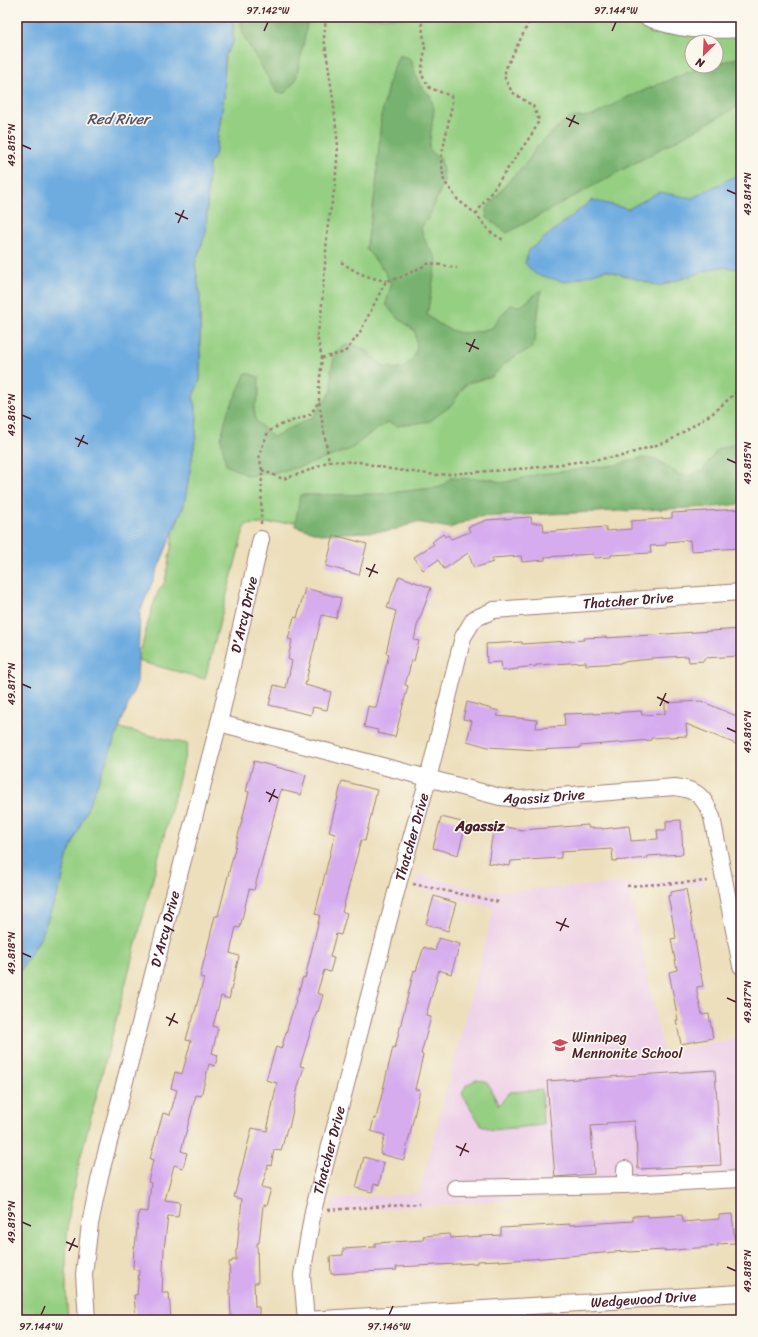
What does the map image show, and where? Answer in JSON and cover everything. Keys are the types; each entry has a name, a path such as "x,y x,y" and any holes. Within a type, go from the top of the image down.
{"street":[{"path":"646,17 664,24 690,30 741,29"},
{"name":"D'Arcy Drive","path":"87,1320 84,1274 90,1224 98,1183 219,723 261,539"},
{"name":"Thatcher Drive","path":"306,1320 302,1275 313,1211 399,881 428,778 463,637 474,619 494,610 741,592"},
{"name":"Agassiz Drive","path":"219,723 500,797 520,799 675,787 688,789 700,795 708,805 712,817 741,966"},
{"path":"625,1169 626,1185"},
{"path":"455,1188 626,1185 741,1179"},
{"name":"Wedgewood Drive","path":"306,1320 741,1293"}],"path":[{"path":"326,17 324,38 333,98 338,146 335,186 328,224 321,317 317,336 322,358 319,401 328,461"},
{"path":"421,17 425,49 421,74 430,88 451,96 452,105 441,159 444,181 458,200 476,214 490,232 505,241"},
{"path":"476,214 534,131 539,120 533,106 512,92 505,79 505,70 530,17"},
{"path":"341,262 360,274 386,281 399,278 430,264 457,268"},
{"path":"322,358 345,352 359,334 386,281"},
{"path":"262,470 283,479 305,472 328,461 359,462 390,469 436,476 531,468 622,456 669,441 713,413 741,388"},
{"path":"261,539 262,470 259,455 268,432 278,426 311,414 319,401"},
{"path":"627,886 724,880"},
{"path":"399,881 499,902"},
{"path":"313,1211 419,1204"}],"shaded area":[{"name":"Winnipeg Mennonite School","path":"419,874 487,892 704,878 705,885 630,890 663,1052 736,1038 741,1124 741,1187 611,1193 331,1213 334,1199 419,1193 494,908 415,887"}],"green space":[{"path":"230,17 741,17 741,494 245,525 205,679 138,661 152,608 158,592 165,582 174,530 184,505 196,435 197,416 193,397 200,380 200,296 195,264 206,232 209,164 215,155 224,97 225,55 233,43 233,24"},
{"path":"241,17 308,17 296,80 285,93 277,93 243,35"},
{"path":"399,55 411,59 416,77 422,88 430,95 434,109 429,148 434,155 441,159 444,181 430,215 421,228 426,243 437,259 427,315 443,327 450,330 464,333 481,331 492,328 500,316 511,305 521,306 541,290 535,341 530,350 517,355 502,366 492,377 465,385 452,405 430,421 397,426 388,422 351,449 307,465 282,471 249,476 226,465 221,439 227,414 246,373 259,377 259,395 254,408 256,421 273,437 313,417 332,390 331,370 336,351 346,345 356,346 367,351 384,367 402,369 411,360 416,352 415,331 395,316 386,304 391,285 385,272 366,249 376,187 381,117 390,77"},
{"path":"741,57 741,105 507,233 487,218 486,210 512,177 528,161 536,148 567,118 593,116 623,99 684,74 724,74 724,62"},
{"path":"741,439 741,504 715,507 477,517 450,528 416,522 391,531 321,534 295,526 300,495 380,494 441,487 450,478 491,479 501,483 541,474 616,465 641,458 656,459 679,475 690,475 702,471 718,449 738,443"},
{"path":"119,728 188,744 75,1182 68,1224 66,1251 68,1320 17,1320 17,976 41,937 62,881 67,857"},
{"path":"476,1080 486,1081 499,1105 510,1092 542,1090 543,1125 492,1130 481,1125 462,1094 466,1085"}],"water":[{"name":"Red River","path":"17,17 230,17 233,24 233,43 225,55 224,97 215,155 209,164 206,232 195,264 200,296 200,380 193,397 197,416 196,435 184,505 140,612 137,682 94,793 67,857 62,881 41,937 17,976"},
{"path":"741,173 741,269 719,267 659,286 606,270 565,282 535,274 525,263 529,250 592,200 628,209 659,192 692,198"}],"building":[{"path":"741,509 741,548 691,551 690,540 666,542 666,545 650,546 651,553 611,555 611,557 594,558 593,554 545,557 545,560 522,562 521,556 492,558 493,562 474,568 468,553 444,569 438,560 423,570 414,557 434,544 432,542 443,534 445,537 448,535 451,539 470,532 468,527 487,520 531,517 532,523 543,523 544,532 606,527 606,531 631,529 631,521 672,518 672,513"},
{"path":"334,535 367,544 359,575 326,566"},
{"path":"399,576 431,588 417,626 414,640 419,641 414,661 412,660 405,685 408,686 395,737 377,733 378,730 364,727 368,706 376,708 389,654 386,653 396,611 387,608"},
{"path":"305,588 341,598 336,618 322,615 305,685 331,692 327,710 313,707 311,715 269,705 274,685 286,688 292,661 288,659 292,640 288,639 294,617 297,618"},
{"path":"741,629 741,656 704,658 704,661 689,662 688,656 651,658 652,659 621,663 586,665 586,662 536,665 502,671 501,662 487,663 486,644 522,642 522,644 584,640 584,638 606,638"},
{"path":"701,701 741,718 741,746 686,724 687,736 651,738 651,740 580,746 580,748 537,750 488,747 467,741 472,721 463,719 467,702 499,711 497,716 537,720 536,728 565,726 564,714 641,711 642,715 665,714 665,703"},
{"path":"254,761 306,775 301,795 281,790 254,890 249,889 240,928 236,927 230,953 239,956 229,999 221,996 213,1026 218,1028 212,1053 218,1055 215,1066 209,1064 201,1096 196,1095 181,1151 187,1153 183,1168 174,1165 165,1200 180,1202 178,1217 168,1216 164,1249 162,1293 169,1293 171,1320 136,1320 134,1295 137,1295 139,1270 133,1269 134,1247 139,1211 148,1212 151,1183 148,1182 153,1160 150,1159 163,1113 170,1115 177,1090 171,1088 175,1072 182,1074 191,1041 186,1040 204,978 200,977 215,916 218,916 249,792 246,791"},
{"path":"342,781 377,790 365,841 361,840 342,912 347,913 341,935 336,934 330,957 334,958 330,972 324,970 317,993 323,995 300,1066 304,1067 289,1128 287,1128 281,1151 274,1150 271,1166 268,1165 262,1187 271,1189 266,1206 263,1205 259,1243 257,1243 258,1283 254,1283 255,1307 259,1307 259,1320 231,1320 229,1262 236,1260 242,1199 234,1197 252,1128 267,1131 277,1083 266,1080 276,1047 281,1049 303,977 305,978 320,915 315,914 335,834 329,832"},
{"path":"441,817 466,823 458,855 433,848"},
{"path":"681,820 683,854 647,856 648,858 613,861 612,849 561,852 561,858 511,861 510,866 488,863 494,825 522,830 588,825 588,828 602,829 629,826 631,841 658,839 657,830 666,830 666,821"},
{"path":"686,889 703,986 697,987 697,992 702,1015 709,1014 713,1038 681,1044 669,972 677,970 671,939 676,938 668,896 671,895 671,892"},
{"path":"434,896 456,903 448,931 426,924"},
{"path":"439,938 460,944 451,974 439,970 426,1015 431,1017 421,1054 423,1055 415,1089 420,1090 404,1160 380,1154 385,1135 371,1131 374,1118 376,1119 393,1047 395,1048 414,970 416,971 424,947 435,951"},
{"path":"715,1070 721,1165 638,1169 635,1121 606,1123 606,1125 591,1126 594,1174 555,1177 547,1081"},
{"path":"364,1157 384,1163 379,1185 374,1184 372,1192 356,1188"},
{"path":"732,1214 735,1243 718,1244 718,1246 665,1251 627,1251 531,1259 477,1261 477,1263 396,1267 397,1270 331,1274 330,1256 343,1255 343,1249 375,1247 375,1243 424,1240 423,1236 449,1234 450,1238 501,1235 501,1228 633,1221 633,1216 648,1215 648,1217 682,1215 683,1222 719,1219 719,1215"}],"place":[{"name":"Winnipeg Mennonite School","path":"560,1045"}],"district":[{"name":"Agassiz","path":"480,826"}]}
